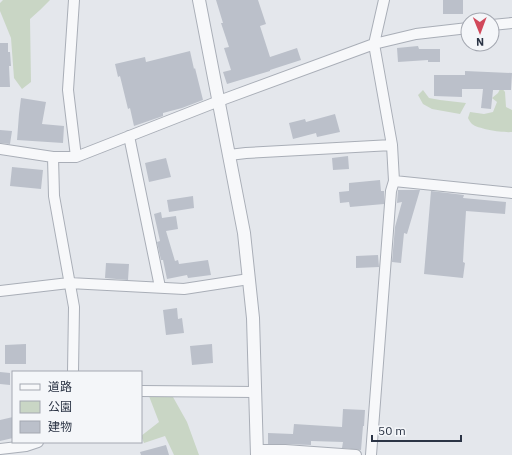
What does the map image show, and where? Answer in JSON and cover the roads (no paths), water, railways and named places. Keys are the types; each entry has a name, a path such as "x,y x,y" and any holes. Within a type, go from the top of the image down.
{"street":[{"path":"74,0 68,90 76,157"},
{"path":"199,0 244,233 253,318 256,452 284,450 356,455"},
{"path":"371,455 391,191 394,181 392,145 374,44 384,0"},
{"path":"500,24 512,23"},
{"path":"0,149 53,158 76,157 219,101 374,44 416,34 460,29"},
{"path":"129,136 160,288"},
{"path":"229,155 392,145"},
{"path":"53,158 54,196 74,307 73,371"},
{"path":"394,181 512,193"},
{"path":"0,291 69,283 184,289 249,279"},
{"path":"142,391 254,392"},
{"path":"0,449 26,446 35,443"}]}
